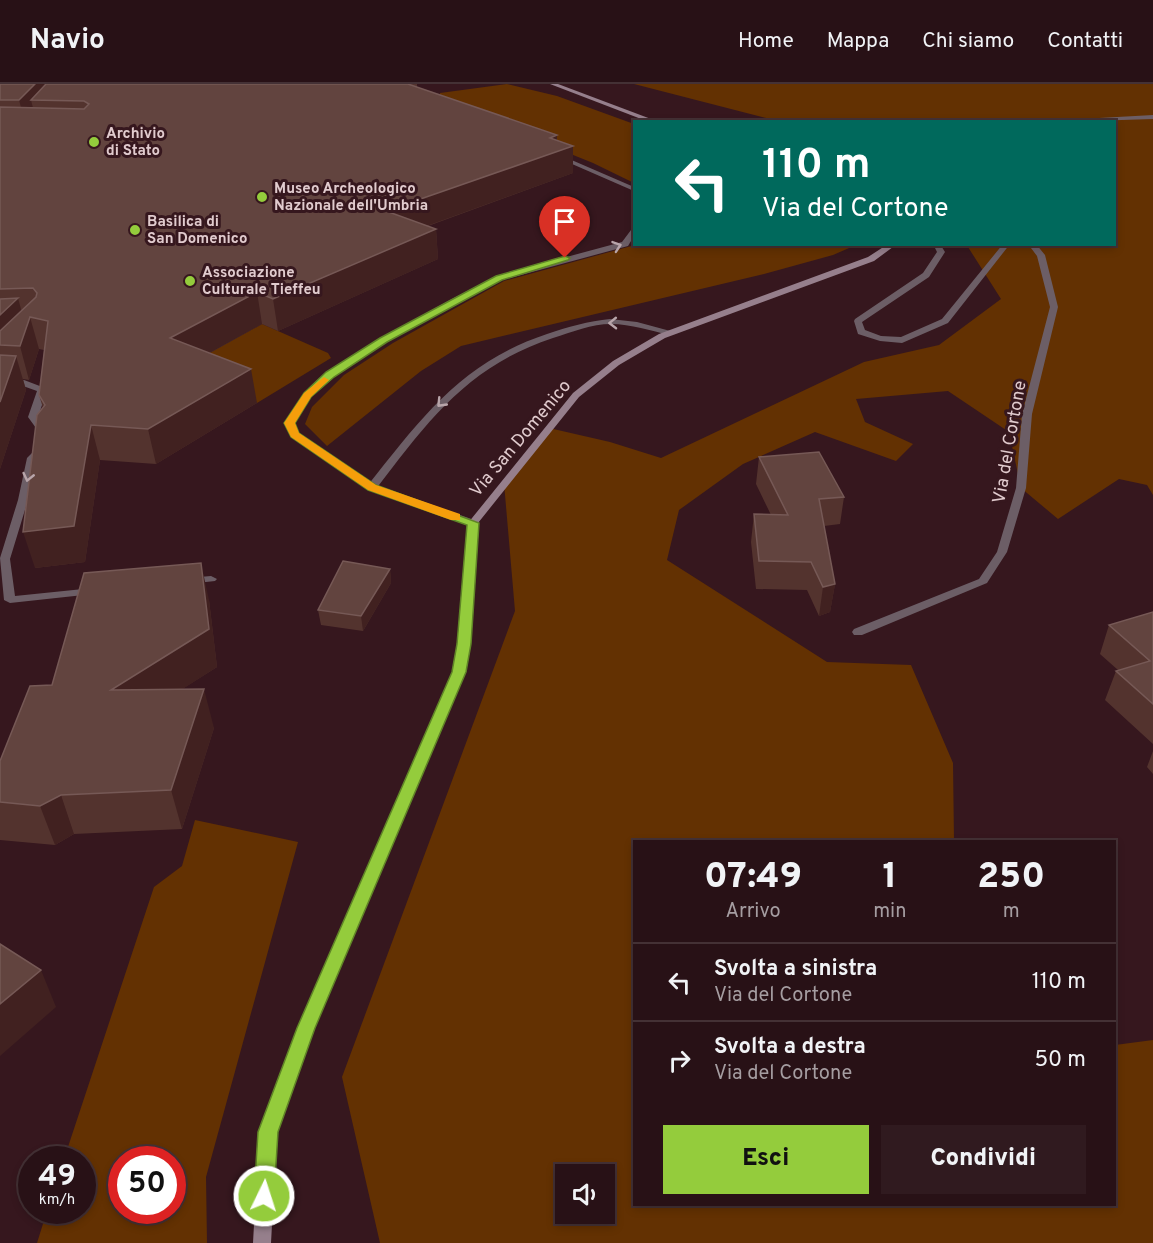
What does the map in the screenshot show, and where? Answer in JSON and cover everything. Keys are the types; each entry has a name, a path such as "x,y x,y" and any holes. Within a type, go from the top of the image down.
{"main road":[{"path":"554,84 651,120"},
{"name":"Via San Domenico","path":"262,1243 268,1132 306,1028 459,672 464,644 473,523 576,395 616,363 670,332 871,259 891,246"}],"street":[{"path":"1099,120 1153,117"},
{"path":"553,154 633,189"},
{"path":"473,523 372,488 295,435 290,423 307,395 330,374 384,340 499,278 625,244 633,232"},
{"path":"937,246 941,252 926,275 858,321 861,332 880,338 902,340 945,321 1005,246"},
{"name":"Via del Cortone","path":"858,632 983,581 1002,552 1021,488 1027,414 1054,307 1041,255 1033,246"},
{"path":"372,488 433,412 464,380 500,355 544,337 615,321 670,332"},
{"path":"0,382 24,383 42,390 33,417 48,440 32,458 23,501 5,559 10,600 105,590"},
{"path":"175,583 211,579"}],"shaded area":[{"path":"507,84 557,96 633,124 633,183 593,163 439,101 440,93"},
{"path":"634,84 1153,84 1153,495 1147,485 1119,479 1058,519 1021,488 1009,432 948,391 856,399 865,422 913,444 896,461 815,432 743,464 679,510 667,560 827,662 911,665 953,763 954,840 633,840 633,1206 1116,1206 1116,1045 1153,1040 1153,1243 380,1243 342,1077 515,611 504,483 549,428 610,442 661,458 864,362 939,345 1001,299 968,247 965,246 1116,246 1116,120 774,120"},
{"path":"633,246 854,246 833,255 764,274 461,346 421,371 327,446 305,424 312,407 344,375 393,343 504,281"},
{"path":"262,324 328,353 331,358 257,403 227,391 162,379"},
{"path":"195,820 298,842 206,1177 207,1243 37,1243 43,1224 96,1224 96,1146 68,1146 154,887 182,866"}],"building":[{"path":"0,84 35,84 19,100 0,100"},
{"path":"46,84 408,84 557,135 550,138 573,146 386,211 436,229 273,299 257,292 170,338 251,369 148,429 91,425 74,526 23,532 37,415 45,405 39,395 48,321 30,317 20,346 0,345 0,331 36,297 37,293 33,288 0,289 0,107 84,109 89,104 84,101 31,100"},
{"path":"18,298 0,315 0,299"},
{"path":"0,355 16,356 0,402"},
{"path":"819,452 844,497 819,499 835,584 823,587 811,562 759,561 754,514 788,515 759,457"},
{"path":"343,561 390,569 361,616 318,610"},
{"path":"201,563 209,629 111,690 204,689 171,790 61,795 40,806 0,802 0,761 30,686 52,685 84,573"},
{"path":"1153,612 1153,704 1116,671 1150,661 1109,625"},
{"path":"0,944 41,970 0,1004"}],"slow traffic":[{"path":"324,380 307,395 290,423 295,435 372,488 456,517"}],"place":[{"name":"Archivio di Stato","path":"94,142"},
{"name":"Museo Archeologico Nazionale dell'Umbria","path":"262,197"},
{"name":"Basilica di San Domenico","path":"135,230"},
{"name":"Associazione Culturale Tieffeu","path":"190,281"}],"route":[{"path":"264,1196 268,1132 306,1028 459,672 464,644 473,523 372,488 295,435 290,423 307,395 330,374 384,340 499,278 565,258"}]}
